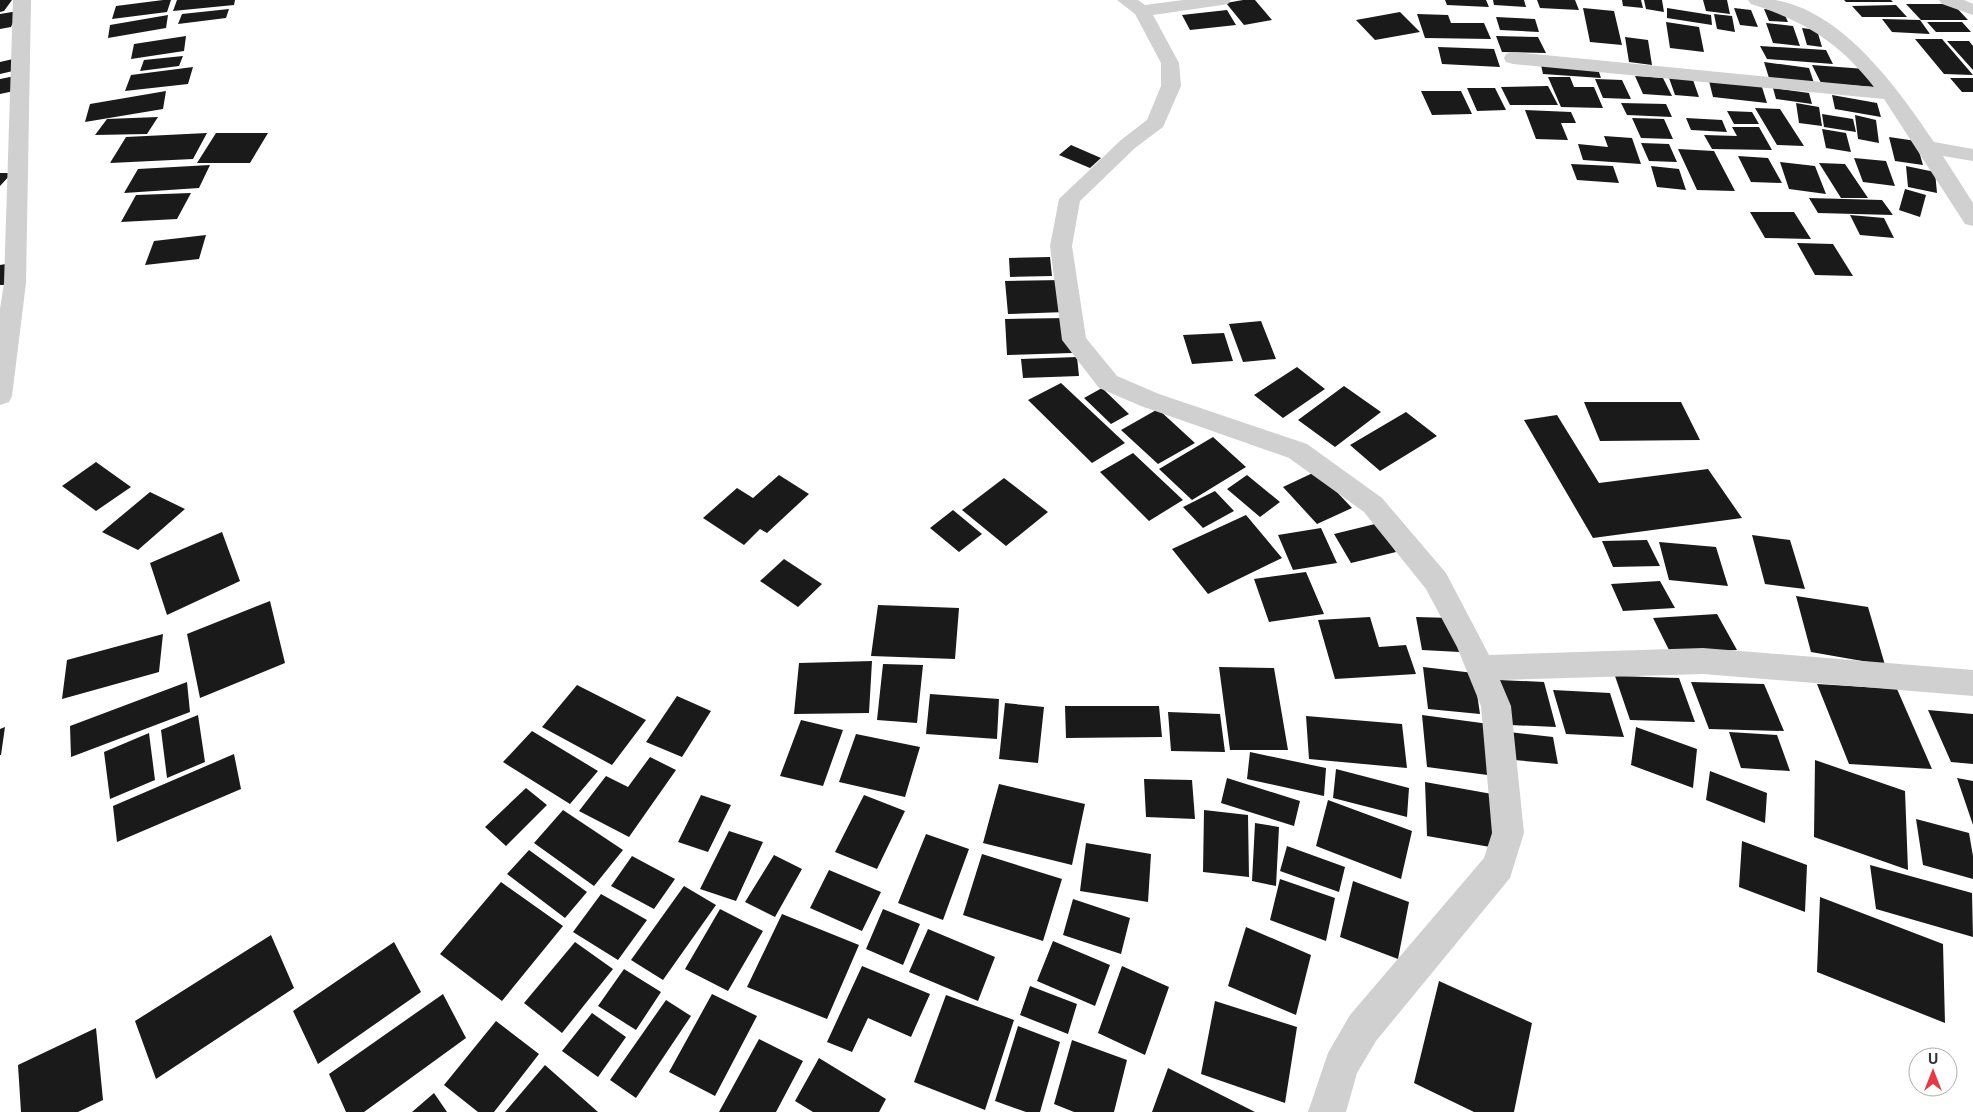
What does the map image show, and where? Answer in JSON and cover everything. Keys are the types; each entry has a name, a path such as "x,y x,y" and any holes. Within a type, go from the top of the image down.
{"street":[{"path":"0,396 15,283 22,0"},
{"path":"1222,0 1134,5 1170,63 1171,86 1156,123 1128,144 1070,199 1061,246 1074,340 1108,382 1150,400 1298,451 1373,505 1436,581 1470,643 1496,706 1508,833 1498,868 1363,1028 1341,1066 1327,1112"},
{"path":"1757,0 1794,12 1839,39 1891,94 1973,219"},
{"path":"1948,0 1973,10"},
{"path":"1513,58 1891,94"},
{"path":"1925,147 1973,155"},
{"path":"1480,668 1703,661 1973,683"}],"building":[{"path":"0,0 12,0 4,11 0,12"},
{"path":"171,0 167,12 112,19 116,6"},
{"path":"177,0 235,0 234,5 173,11"},
{"path":"1255,0 1272,20 1244,25 1226,3"},
{"path":"1445,0 1486,0 1489,7 1447,5"},
{"path":"1493,0 1524,0 1526,7 1494,5"},
{"path":"1537,0 1575,0 1579,10 1540,8"},
{"path":"1622,0 1641,0 1643,8 1623,6"},
{"path":"1644,0 1662,0 1664,12 1646,9"},
{"path":"1703,0 1727,0 1730,14 1706,11"},
{"path":"1844,0 1891,0 1893,2 1846,2"},
{"path":"1906,4 1953,4 1968,20 1921,20"},
{"path":"1896,5 1907,17 1862,17 1852,6"},
{"path":"1583,8 1614,11 1622,45 1590,42"},
{"path":"1667,8 1711,15 1712,25 1667,18"},
{"path":"1734,8 1751,10 1758,27 1740,25"},
{"path":"229,9 226,18 178,24 182,14"},
{"path":"1764,9 1783,11 1788,22 1769,21"},
{"path":"1227,10 1236,25 1190,30 1182,15"},
{"path":"18,11 11,27 0,29 0,14"},
{"path":"1400,12 1420,32 1375,40 1356,20"},
{"path":"1417,14 1448,15 1451,23 1484,23 1491,39 1425,38"},
{"path":"1714,14 1732,16 1735,32 1717,29"},
{"path":"168,15 166,28 108,38 110,25"},
{"path":"1496,17 1535,19 1539,32 1500,30"},
{"path":"1882,19 1920,20 1930,34 1892,32"},
{"path":"1666,22 1699,27 1704,52 1670,48"},
{"path":"1927,22 1962,22 1971,32 1936,32"},
{"path":"1766,23 1793,26 1800,46 1773,43"},
{"path":"1802,28 1817,30 1822,47 1807,45"},
{"path":"186,36 184,51 131,59 134,44"},
{"path":"1496,36 1538,37 1546,53 1502,52"},
{"path":"1625,37 1648,40 1652,65 1629,62"},
{"path":"1915,39 1942,39 1973,75 1944,74"},
{"path":"1947,41 1969,41 1973,46 1973,70"},
{"path":"1760,46 1826,50 1833,64 1767,59"},
{"path":"1438,47 1494,49 1500,67 1442,64"},
{"path":"183,56 179,66 140,71 144,60"},
{"path":"13,59 13,71 0,74 0,62"},
{"path":"1764,62 1809,68 1814,83 1769,78"},
{"path":"1541,65 1598,69 1601,78 1543,74"},
{"path":"1812,65 1865,69 1874,87 1821,83"},
{"path":"193,67 188,84 125,91 131,75"},
{"path":"15,76 14,91 0,94 0,79"},
{"path":"1635,76 1663,78 1672,96 1643,94"},
{"path":"1548,77 1570,77 1574,87 1594,87 1603,108 1561,107"},
{"path":"1669,78 1693,80 1699,97 1675,95"},
{"path":"1950,78 1973,78 1973,92 1962,92"},
{"path":"1595,79 1622,80 1631,99 1603,98"},
{"path":"1709,81 1762,87 1767,103 1713,97"},
{"path":"1548,86 1558,105 1510,105 1501,87"},
{"path":"1467,88 1495,88 1506,110 1477,111"},
{"path":"1773,88 1809,93 1812,104 1776,99"},
{"path":"166,91 163,109 85,122 90,104"},
{"path":"1421,91 1461,91 1472,114 1432,115"},
{"path":"1832,95 1877,103 1881,117 1835,109"},
{"path":"1621,103 1666,104 1672,117 1627,115"},
{"path":"1796,103 1819,107 1822,126 1799,123"},
{"path":"1755,108 1780,109 1804,146 1777,145"},
{"path":"1525,110 1571,112 1576,123 1561,123 1568,140 1536,139"},
{"path":"1727,111 1752,112 1759,124 1734,124"},
{"path":"1822,114 1853,119 1856,132 1824,127"},
{"path":"1855,115 1876,120 1879,143 1858,139"},
{"path":"158,117 147,134 95,135 107,119"},
{"path":"1632,118 1664,119 1673,139 1641,138"},
{"path":"1686,118 1722,120 1727,132 1691,130"},
{"path":"1732,127 1759,127 1772,150 1712,149 1704,135 1737,136"},
{"path":"1822,129 1846,133 1851,152 1826,148"},
{"path":"207,133 193,159 110,163 126,137"},
{"path":"216,133 268,133 250,163 197,163"},
{"path":"1604,136 1632,138 1641,164 1583,160 1578,144 1608,147"},
{"path":"1889,137 1916,141 1923,165 1895,161"},
{"path":"1641,143 1669,144 1677,162 1649,161"},
{"path":"1071,145 1101,158 1090,168 1059,155"},
{"path":"1678,149 1714,151 1735,191 1697,190"},
{"path":"1738,156 1768,158 1782,183 1751,182"},
{"path":"1854,158 1886,161 1895,186 1863,182"},
{"path":"1780,162 1815,166 1826,194 1789,189"},
{"path":"1819,163 1845,164 1868,198 1841,198"},
{"path":"1571,164 1613,166 1619,183 1577,180"},
{"path":"210,165 199,188 124,193 138,169"},
{"path":"1651,166 1679,169 1686,190 1657,187"},
{"path":"1906,166 1935,172 1937,193 1908,187"},
{"path":"0,173 12,173 0,186"},
{"path":"1905,189 1926,195 1920,217 1899,210"},
{"path":"191,193 177,219 121,222 136,195"},
{"path":"1809,198 1882,200 1893,215 1818,213"},
{"path":"1750,212 1794,212 1811,239 1765,238"},
{"path":"1850,215 1884,218 1894,238 1860,235"},
{"path":"206,235 199,259 145,265 154,241"},
{"path":"1797,243 1833,244 1853,276 1815,275"},
{"path":"1050,257 1052,276 1010,277 1009,258"},
{"path":"12,263 4,285 0,285 0,265"},
{"path":"1063,280 1066,312 1008,314 1005,281"},
{"path":"1068,318 1072,353 1007,355 1005,319"},
{"path":"1261,321 1276,359 1243,362 1229,324"},
{"path":"1224,333 1233,361 1192,364 1183,335"},
{"path":"1077,357 1079,376 1023,378 1021,359"},
{"path":"1297,367 1325,389 1283,418 1254,395"},
{"path":"1061,383 1125,443 1092,463 1028,400"},
{"path":"1344,386 1381,412 1335,447 1298,420"},
{"path":"1102,388 1129,414 1111,424 1084,398"},
{"path":"1584,402 1681,402 1700,440 1600,441"},
{"path":"1158,409 1195,443 1158,464 1121,430"},
{"path":"1406,412 1437,436 1380,471 1350,445"},
{"path":"1557,415 1599,483 1708,469 1742,518 1593,538 1524,420"},
{"path":"1213,437 1246,467 1192,500 1159,469"},
{"path":"1133,453 1183,500 1149,521 1100,472"},
{"path":"96,462 131,487 96,511 62,486"},
{"path":"1317,471 1352,508 1317,524 1283,487"},
{"path":"779,475 809,494 767,533 760,529 744,545 703,518 737,488 753,498"},
{"path":"1247,475 1280,502 1260,517 1227,489"},
{"path":"1004,478 1048,512 1006,546 962,510"},
{"path":"1215,491 1234,511 1203,528 1183,507"},
{"path":"150,492 185,509 138,550 102,532"},
{"path":"953,510 982,534 959,552 930,528"},
{"path":"1246,515 1282,558 1208,594 1172,549"},
{"path":"1379,523 1396,552 1351,563 1334,534"},
{"path":"1321,528 1337,563 1293,570 1278,535"},
{"path":"222,532 240,581 167,615 150,563"},
{"path":"1752,535 1790,540 1805,589 1765,584"},
{"path":"1647,540 1660,566 1613,567 1602,541"},
{"path":"1659,542 1716,547 1728,586 1669,580"},
{"path":"784,559 822,584 798,607 760,581"},
{"path":"1306,572 1324,614 1269,622 1254,579"},
{"path":"1660,581 1675,608 1623,611 1611,584"},
{"path":"1796,596 1868,607 1885,665 1811,652"},
{"path":"270,601 285,663 200,698 187,634"},
{"path":"878,605 959,608 955,659 871,656"},
{"path":"1717,614 1737,650 1671,654 1653,618"},
{"path":"1370,617 1379,647 1406,645 1416,674 1335,679 1318,620"},
{"path":"1416,617 1452,618 1460,652 1422,650"},
{"path":"163,634 159,672 62,699 67,660"},
{"path":"872,661 869,713 794,714 799,663"},
{"path":"883,664 923,665 917,723 877,720"},
{"path":"1219,667 1274,668 1288,750 1230,750"},
{"path":"1423,667 1474,673 1480,714 1428,709"},
{"path":"1615,676 1679,678 1695,722 1630,720"},
{"path":"1499,680 1544,682 1556,727 1510,725"},
{"path":"187,682 190,712 71,757 70,726"},
{"path":"1691,682 1764,684 1784,731 1709,729"},
{"path":"1817,684 1897,689 1932,769 1849,764"},
{"path":"577,685 646,720 612,765 542,727"},
{"path":"1553,690 1610,693 1624,737 1566,734"},
{"path":"930,694 999,699 997,739 926,734"},
{"path":"677,696 711,711 682,757 646,742"},
{"path":"1005,703 1044,707 1038,763 999,759"},
{"path":"1065,706 1159,706 1162,737 1066,738"},
{"path":"1928,710 1973,714 1973,764 1951,762"},
{"path":"1168,712 1220,714 1225,752 1171,751"},
{"path":"198,715 205,762 167,778 161,730"},
{"path":"1422,715 1489,724 1495,776 1427,767"},
{"path":"1306,716 1402,724 1407,768 1309,759"},
{"path":"801,720 843,730 823,786 780,776"},
{"path":"5,727 1,755 0,755 0,729"},
{"path":"1636,727 1697,749 1693,788 1631,765"},
{"path":"532,731 598,771 570,804 503,762"},
{"path":"1509,732 1553,737 1558,764 1514,760"},
{"path":"1729,732 1777,735 1790,771 1741,768"},
{"path":"149,733 155,780 110,799 104,752"},
{"path":"856,734 920,747 905,797 839,782"},
{"path":"1250,752 1326,768 1324,796 1247,779"},
{"path":"234,754 241,789 117,842 113,806"},
{"path":"650,757 676,770 629,837 579,811 606,776 628,787"},
{"path":"1815,760 1905,791 1908,870 1814,837"},
{"path":"1336,769 1409,788 1407,817 1333,798"},
{"path":"1710,771 1767,793 1765,823 1706,800"},
{"path":"1227,778 1300,801 1294,826 1221,803"},
{"path":"1957,778 1973,781 1973,825"},
{"path":"1144,779 1192,780 1195,819 1146,817"},
{"path":"1425,782 1492,794 1496,848 1427,836"},
{"path":"999,784 1085,804 1072,865 983,843"},
{"path":"526,788 547,805 506,846 485,827"},
{"path":"701,795 731,805 708,852 678,842"},
{"path":"864,795 905,811 877,869 835,852"},
{"path":"1328,800 1412,831 1401,879 1316,846"},
{"path":"563,810 623,850 594,886 534,843"},
{"path":"1204,810 1248,815 1249,877 1203,872"},
{"path":"1916,819 1969,833 1973,856 1973,879 1923,865"},
{"path":"1255,823 1279,827 1276,886 1252,881"},
{"path":"729,831 763,842 736,901 700,889"},
{"path":"926,834 969,849 943,920 898,903"},
{"path":"1742,841 1807,865 1805,912 1739,887"},
{"path":"1086,843 1151,854 1148,902 1080,891"},
{"path":"1287,846 1345,867 1339,892 1280,871"},
{"path":"529,850 587,892 565,918 507,874"},
{"path":"982,854 1062,879 1043,941 963,915"},
{"path":"774,855 802,869 775,917 745,902"},
{"path":"632,856 675,879 654,909 611,886"},
{"path":"1870,865 1972,893 1973,937 1876,909"},
{"path":"829,870 881,892 862,931 810,908"},
{"path":"1280,879 1335,898 1326,941 1270,920"},
{"path":"1353,881 1409,902 1398,959 1340,937"},
{"path":"501,882 563,926 502,1001 440,954"},
{"path":"684,886 716,905 663,980 631,960"},
{"path":"601,894 647,920 618,960 573,932"},
{"path":"1820,897 1943,944 1945,1023 1817,972"},
{"path":"1073,899 1130,918 1121,954 1063,935"},
{"path":"720,909 763,931 728,991 685,969"},
{"path":"883,909 920,924 903,965 866,949"},
{"path":"782,914 859,945 827,1019 747,987"},
{"path":"1246,927 1311,955 1296,1015 1228,986"},
{"path":"928,929 995,957 978,1001 909,972"},
{"path":"271,935 294,988 156,1079 135,1021"},
{"path":"1053,941 1110,965 1095,1006 1037,981"},
{"path":"394,942 421,992 318,1064 293,1011"},
{"path":"575,942 613,969 562,1033 524,1003"},
{"path":"862,966 930,994 911,1037 868,1018 852,1052 827,1042"},
{"path":"1122,966 1169,987 1145,1055 1098,1033"},
{"path":"624,969 661,992 636,1030 598,1006"},
{"path":"1439,981 1532,1023 1514,1112 1474,1112 1414,1083"},
{"path":"1030,986 1077,1004 1068,1034 1020,1015"},
{"path":"443,994 466,1038 364,1112 346,1112 329,1074"},
{"path":"712,994 757,1016 715,1096 669,1072"},
{"path":"946,995 1014,1020 985,1110 914,1082"},
{"path":"666,1000 691,1016 636,1098 610,1080"},
{"path":"1215,1001 1297,1027 1285,1103 1201,1074"},
{"path":"592,1013 626,1037 598,1077 562,1051"},
{"path":"496,1021 539,1054 494,1112 478,1112 444,1085"},
{"path":"1018,1026 1060,1042 1040,1112 1026,1112 995,1101"},
{"path":"96,1028 103,1100 78,1112 21,1112 18,1065"},
{"path":"759,1039 803,1061 776,1112 719,1112"},
{"path":"1072,1040 1127,1060 1114,1112 1074,1112 1054,1104"},
{"path":"819,1058 886,1099 879,1112 813,1112 795,1101"},
{"path":"545,1065 598,1112 505,1112"},
{"path":"1168,1068 1255,1112 1152,1112"},
{"path":"434,1093 447,1112 412,1112"}]}
